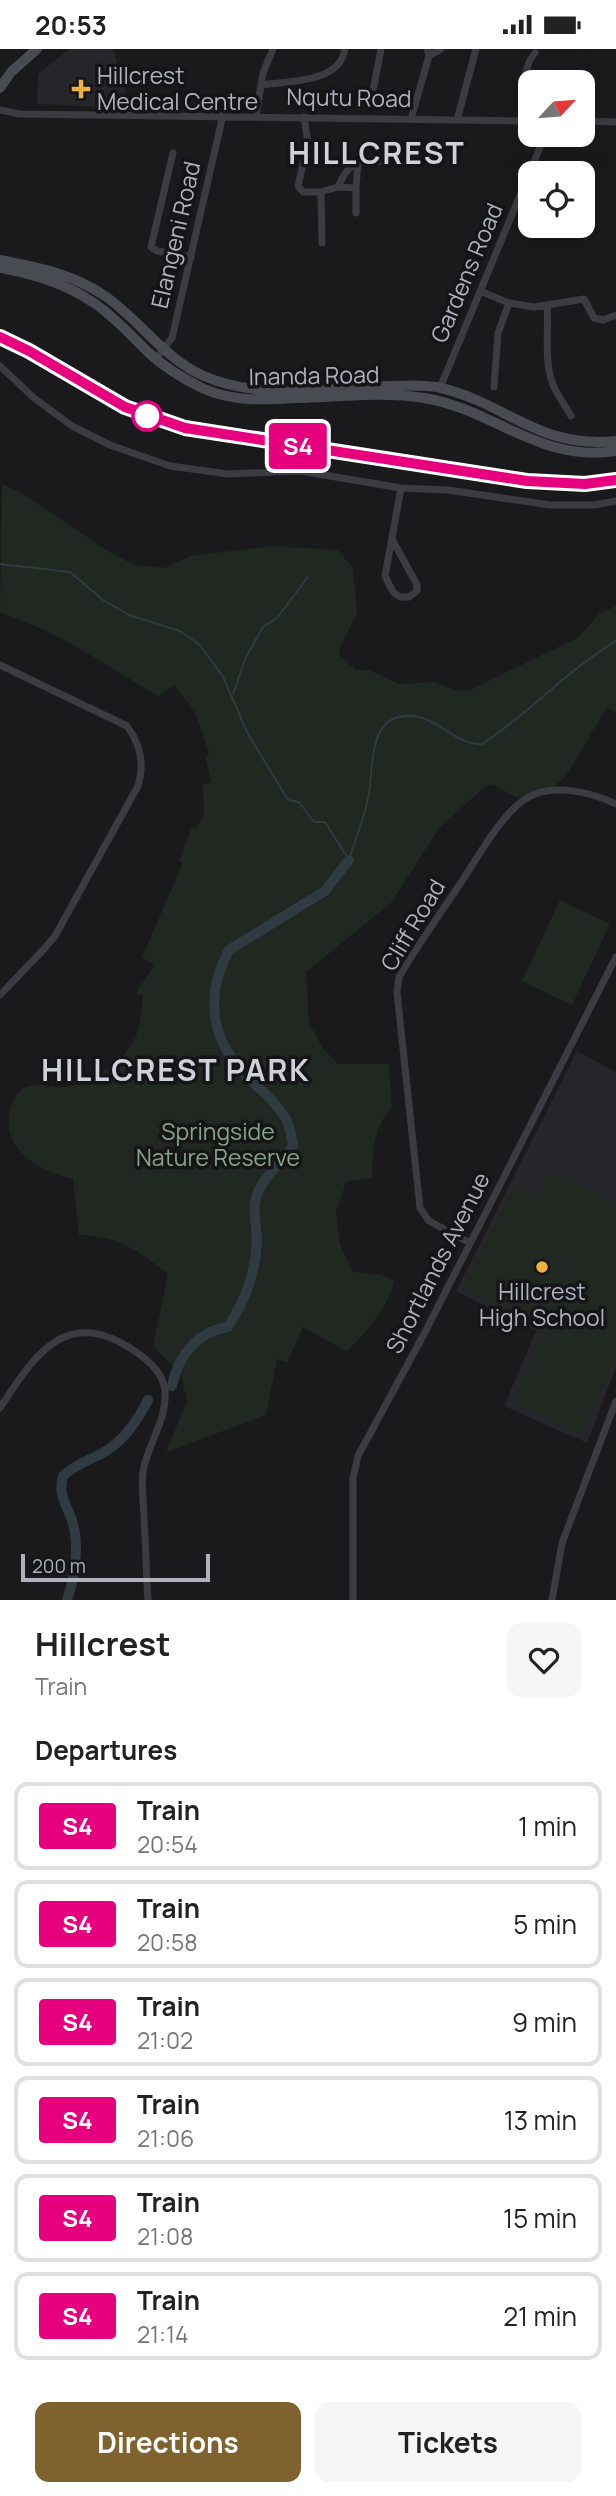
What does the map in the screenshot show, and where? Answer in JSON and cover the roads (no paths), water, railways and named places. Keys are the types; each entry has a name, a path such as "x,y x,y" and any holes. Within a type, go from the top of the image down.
{"main road":[{"path":"0,79 37,49"},
{"path":"0,87 11,72"},
{"name":"Inanda Road","path":"0,260 47,269 90,287 118,306 160,354 201,375 252,390 400,386 440,388 481,402 545,434 587,442 616,441"},
{"name":"Inanda Road","path":"0,268 53,281 93,302 204,389 235,398 261,400 379,395 421,397 456,405 533,442 589,453 616,451"}],"street":[{"path":"256,116 266,62 273,49"},
{"path":"261,85 327,74 342,62 345,49"},
{"path":"373,90 381,49"},
{"path":"411,119 428,52 441,49"},
{"path":"457,120 476,49"},
{"path":"527,70 535,53"},
{"name":"Nqutu Road","path":"0,110 19,114 518,121"},
{"name":"Elangeni Road","path":"160,354 172,338 223,115"},
{"path":"304,117 308,143 298,187 303,192 321,192 338,187 356,188"},
{"path":"595,121 616,121"},
{"name":"Gardens Road","path":"440,388 540,147"},
{"path":"173,153 151,247 157,251 191,257"},
{"path":"338,187 346,169 358,163 382,162"},
{"path":"356,213 358,163"},
{"path":"321,192 322,243"},
{"path":"480,291 509,303 534,307 579,298 584,299 594,318 598,320 616,315"},
{"path":"494,387 498,333 509,303"},
{"path":"547,306 551,381 571,416"},
{"path":"0,366 34,398 72,426 110,445 170,466 228,474 300,471 401,488 448,491 550,505 595,505 616,501"},
{"path":"391,539 417,585 417,591 409,597 396,595 386,580 391,539 401,488"},
{"path":"0,665 127,726 137,741 142,761 138,786 55,936 0,995"},
{"name":"Cliff Road","path":"470,1243 433,1223 420,1208 397,992 399,977 484,848 523,801 547,791 583,792 616,804"},
{"name":"Shortlands Avenue","path":"353,1600 352,1486 355,1463 616,957"},
{"path":"0,1408 25,1369 46,1346 71,1335 106,1336 130,1348 156,1370 164,1386 165,1402 144,1470 148,1600"},
{"path":"552,1600 562,1543 616,1401"}],"waterway":[{"path":"0,564 70,572 103,600 129,615 180,631 200,645 223,677 248,734 288,800 299,802 314,822 325,822 349,860"},
{"path":"233,694 246,657 263,627 277,618 308,577"},
{"path":"349,860 366,806 376,741 381,729 390,721 402,716 419,717 465,741 482,744 581,665 616,641"},
{"path":"172,1386 179,1365 190,1347 207,1334 228,1327 240,1306 252,1276 256,1253 257,1194 265,1179 293,1145 286,1119 274,1102 236,1064 219,1034 214,1001 221,967 229,950 325,891 349,860"},
{"path":"67,1600 75,1567 76,1542 74,1526 63,1499 63,1476 116,1444 134,1423 148,1400"}],"railway":[{"path":"0,337 125,407 185,428 527,481 585,484 616,480"}],"train":[{"name":"S4","path":"0,337 125,407 185,428 527,481 585,484 616,480"}],"place":[{"name":"Hillcrest Medical Centre","path":"81,89"},
{"name":"Hillcrest High School","path":"542,1267"}],"district":[{"name":"HILLCREST","path":"377,154"},
{"name":"HILLCREST PARK","path":"176,1071"}],"park label":[{"name":"Springside Nature Reserve","path":"218,1145"}]}
